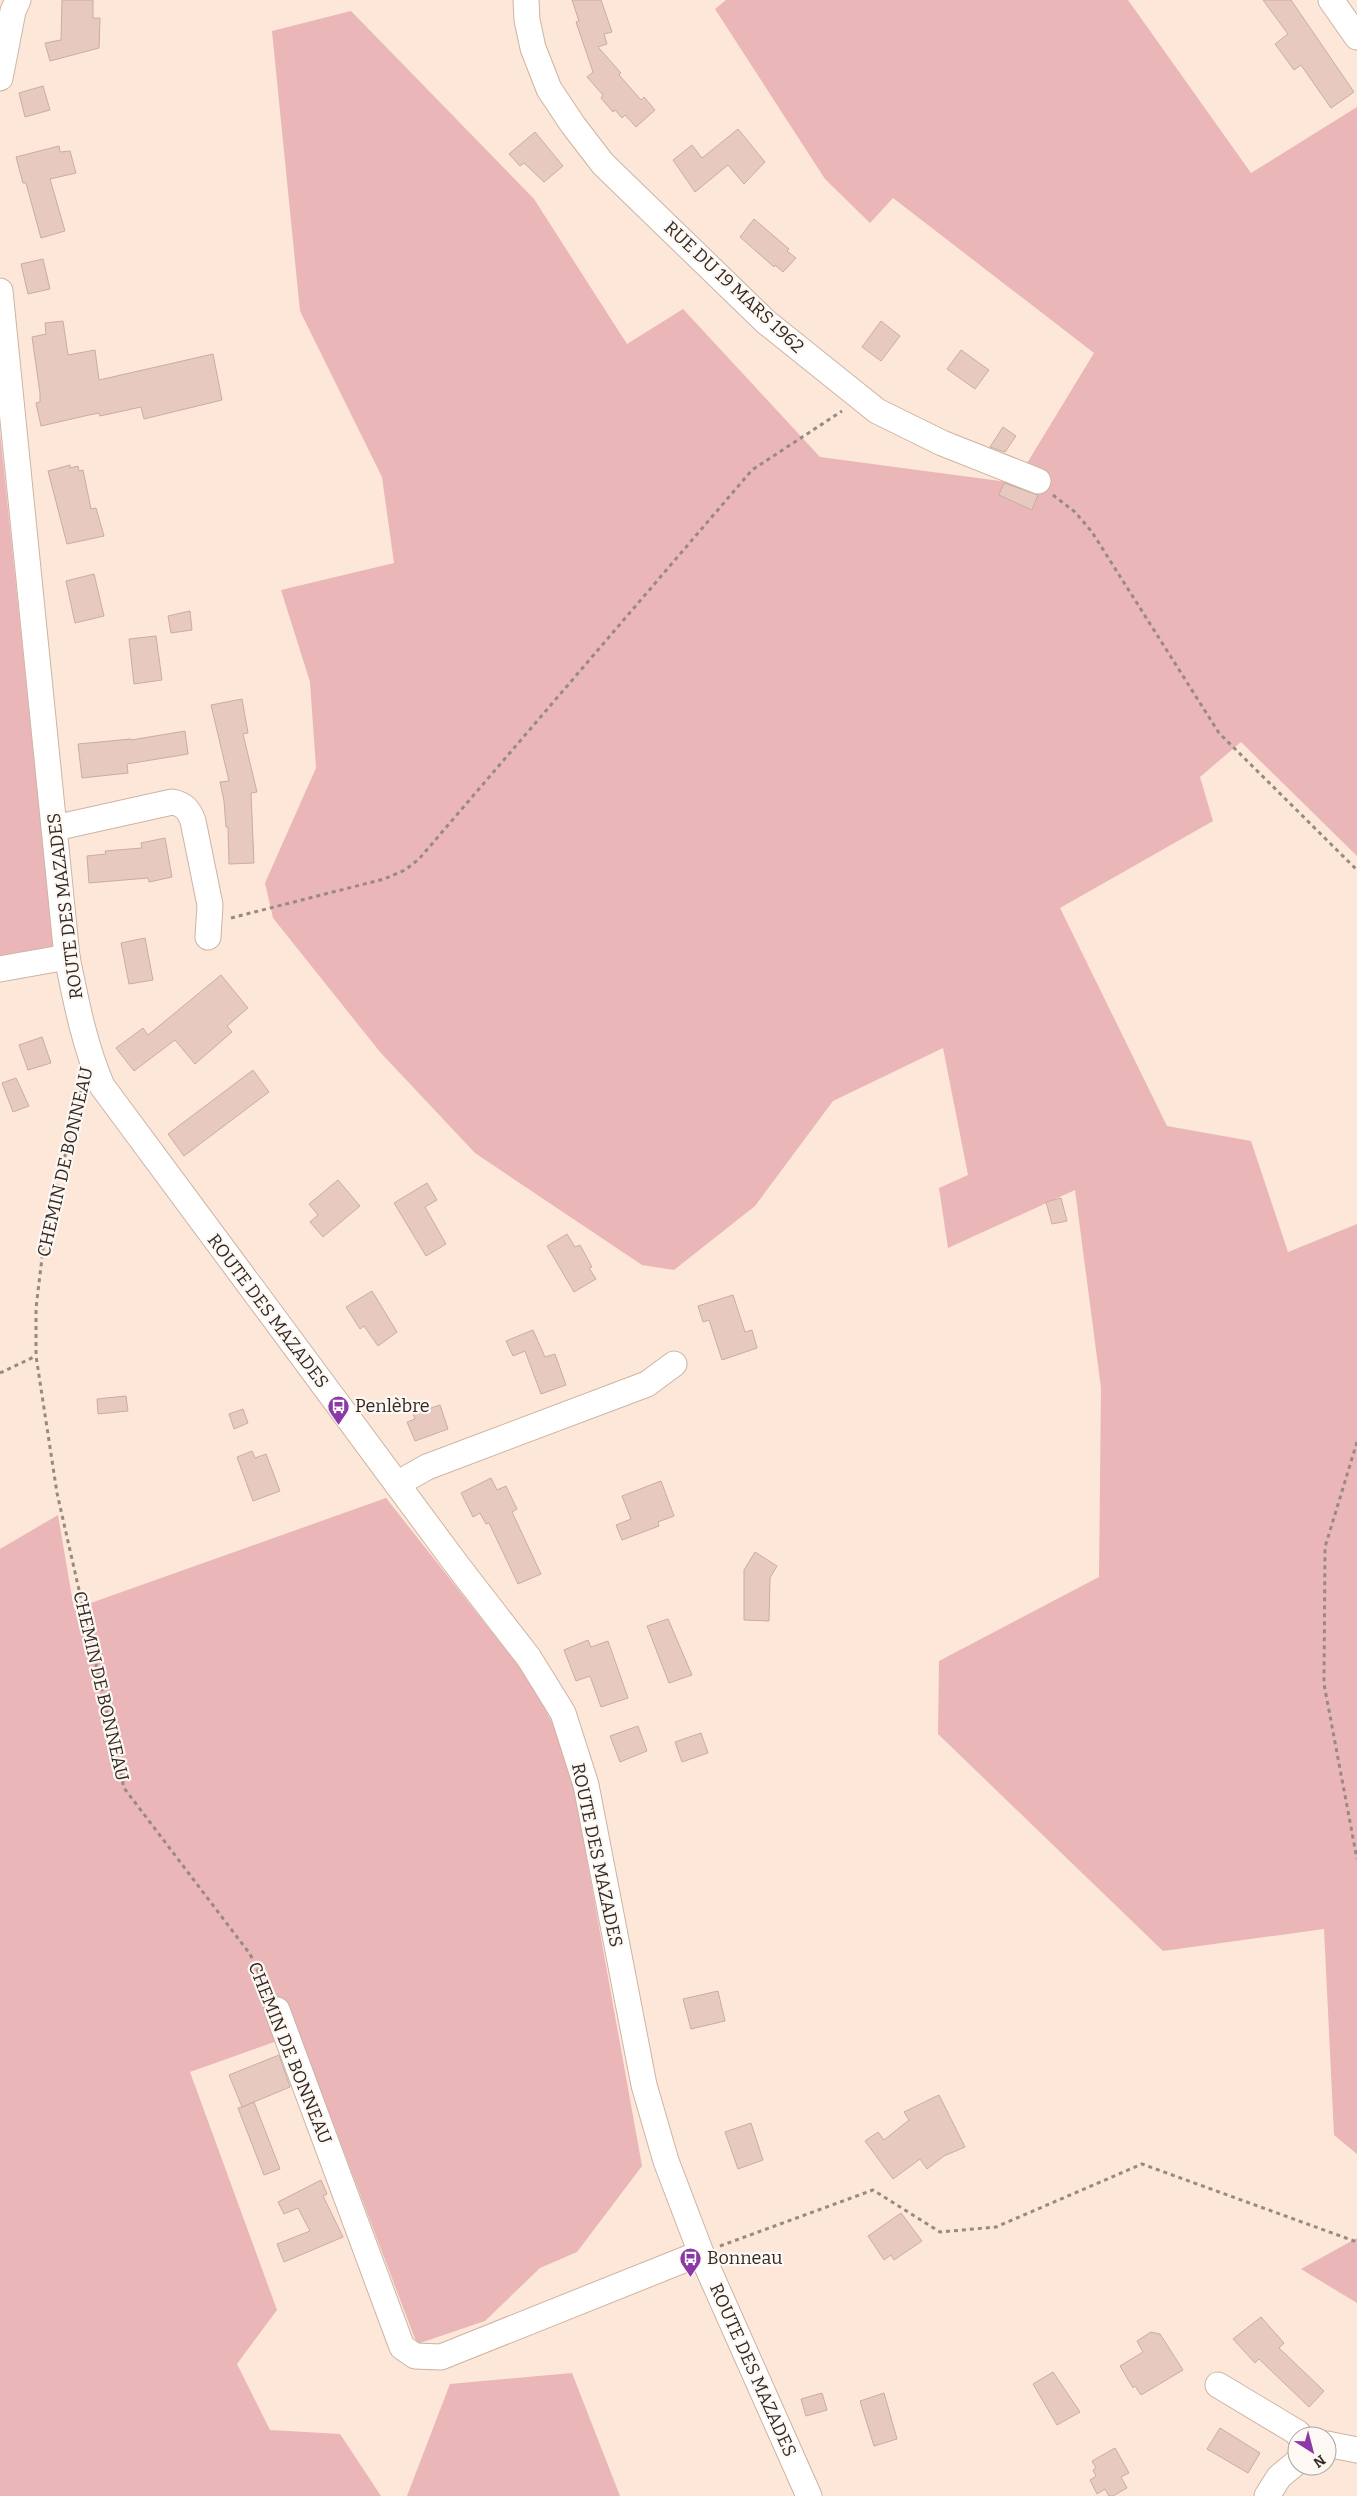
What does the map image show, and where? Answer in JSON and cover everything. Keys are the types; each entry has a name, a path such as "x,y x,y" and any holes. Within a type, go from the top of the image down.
{"street":[{"path":"0,78 13,12 18,0"},
{"name":"RUE DU 19 MARS 1962","path":"526,0 527,20 533,48 548,89 573,125 603,164 766,322 877,411 942,443 1038,481"},
{"path":"1331,0 1357,37"},
{"name":"ROUTE DES MAZADES","path":"0,291 67,957 80,1024 89,1057 102,1086 397,1484 529,1658 563,1712 586,1785 644,2085 666,2161 701,2253 812,2490"},
{"path":"55,828 172,802 180,804 189,810 194,822 210,906 209,930"},
{"path":"0,969 67,957"},
{"path":"397,1484 426,1467 647,1384 674,1364"},
{"name":"CHEMIN DE BONNEAU","path":"277,2010 402,2348 415,2356 441,2357 701,2253"},
{"path":"1218,2385 1287,2426"},
{"path":"1337,2446 1357,2450"},
{"path":"1267,2496 1279,2476 1287,2470"}],"path":[{"path":"209,930 384,878 405,870 419,859 752,470 862,398"},
{"path":"1038,481 1075,512 1092,532 1219,733 1357,870"},
{"name":"CHEMIN DE BONNEAU","path":"89,1057 44,1241 36,1308 36,1356 57,1493 124,1788 250,1954 277,2010"},
{"path":"0,1373 36,1356"},
{"path":"1357,1442 1325,1547 1324,1675 1357,1860"},
{"path":"701,2253 873,2190 940,2232 996,2227 1142,2164 1357,2242"}],"shaded area":[{"path":"726,0 1128,0 1251,173 1357,107 1357,856 1241,742 1200,777 1213,821 1060,908 1167,1126 1251,1141 1288,1252 1357,1224 1357,2154 1334,2135 1324,1929 1163,1951 938,1734 939,1661 1099,1577 1101,1388 1075,1190 948,1248 939,1188 968,1175 943,1048 833,1101 755,1206 674,1270 642,1265 475,1153 380,1052 273,918 265,883 316,768 310,682 281,590 394,563 382,477 300,311 272,31 351,11 534,199 627,344 683,309 820,457 1015,483 1094,353 893,198 870,223 825,179 715,9"},
{"path":"0,432 54,950 0,959"},
{"path":"386,1498 529,1679 554,1726 573,1782 642,2166 577,2252 540,2268 485,2321 417,2344 322,2094 294,2035 190,2072 277,2310 237,2364 270,2430 340,2434 381,2496 0,2496 0,1549 58,1515 74,1609"},
{"path":"1357,2238 1357,2303 1301,2269"},
{"path":"572,2373 620,2496 407,2496 450,2384"}],"building":[{"path":"62,0 93,0 93,18 100,18 99,48 50,61 45,43 61,40"},
{"path":"572,0 601,0 612,32 604,34 607,44 598,47 641,100 644,97 655,110 636,127 625,115 622,118 615,110 613,112 601,98 603,95 587,77 593,72 576,22 579,21"},
{"path":"1263,0 1291,0 1354,92 1331,108 1301,65 1294,70 1275,44 1288,34"},
{"path":"43,86 50,110 25,117 19,93"},
{"path":"738,129 765,162 744,184 728,165 695,192 673,160 692,145 702,158"},
{"path":"535,132 563,166 544,182 524,163 520,166 509,154"},
{"path":"59,146 60,152 70,151 76,173 50,179 65,231 41,238 26,183 23,183 16,157"},
{"path":"754,219 789,249 787,251 796,258 783,272 775,265 774,267 740,237"},
{"path":"43,259 50,289 28,294 21,264"},
{"path":"63,321 68,355 95,350 99,380 213,354 222,400 144,419 141,407 100,416 99,413 41,426 36,403 40,402 40,393 32,337 46,334 45,323"},
{"path":"881,321 900,336 881,361 862,347"},
{"path":"961,350 989,370 975,389 947,369"},
{"path":"1003,427 1016,436 1005,452 990,447"},
{"path":"70,465 70,468 78,466 79,471 83,470 91,509 96,508 104,536 67,544 48,471"},
{"path":"1004,483 1038,495 1032,510 999,495"},
{"path":"94,574 104,616 75,623 66,581"},
{"path":"190,611 192,630 171,633 168,616"},
{"path":"156,636 162,680 134,684 129,639"},
{"path":"242,699 248,733 243,734 257,792 251,793 254,863 229,864 228,827 226,827 220,782 229,781 211,705"},
{"path":"185,731 188,754 127,764 128,773 82,778 78,744 131,740"},
{"path":"165,838 172,877 149,882 148,878 89,883 87,856 106,854 105,851 142,848 141,843"},
{"path":"145,938 153,980 129,984 121,943"},
{"path":"221,975 248,1008 227,1026 232,1032 195,1064 175,1040 134,1071 116,1048 143,1028 148,1035"},
{"path":"42,1037 51,1063 28,1070 19,1045"},
{"path":"253,1070 269,1092 184,1156 168,1134"},
{"path":"16,1078 29,1106 13,1112 2,1083"},
{"path":"338,1180 360,1206 323,1237 310,1222 318,1215 309,1204"},
{"path":"427,1183 437,1200 425,1207 446,1244 426,1256 394,1203"},
{"path":"1061,1198 1067,1221 1052,1224 1046,1202"},
{"path":"567,1234 575,1247 580,1245 592,1267 589,1268 596,1279 574,1292 547,1246"},
{"path":"372,1291 397,1332 378,1346 364,1326 360,1329 346,1307"},
{"path":"733,1295 745,1332 752,1330 757,1348 722,1360 709,1320 703,1322 698,1306"},
{"path":"533,1330 545,1357 555,1354 566,1385 541,1394 525,1351 513,1356 506,1341"},
{"path":"126,1396 128,1411 98,1414 97,1399"},
{"path":"440,1405 448,1429 415,1441 407,1422 415,1419 413,1414"},
{"path":"243,1409 248,1423 234,1429 229,1414"},
{"path":"252,1451 255,1458 266,1454 280,1491 253,1501 237,1457"},
{"path":"491,1478 497,1490 506,1486 517,1509 512,1512 541,1574 518,1584 489,1523 486,1524 480,1513 473,1517 461,1493"},
{"path":"661,1481 674,1516 658,1522 659,1526 622,1540 616,1525 631,1519 622,1496"},
{"path":"755,1552 777,1566 770,1578 769,1621 744,1620 744,1570"},
{"path":"668,1619 692,1675 669,1683 647,1626"},
{"path":"588,1640 591,1647 608,1641 628,1698 601,1707 590,1676 576,1681 564,1650"},
{"path":"638,1726 647,1751 620,1762 610,1736"},
{"path":"701,1733 708,1753 682,1762 675,1742"},
{"path":"718,1991 725,2021 691,2029 683,1999"},
{"path":"279,2055 290,2087 254,2102 280,2169 264,2175 238,2108 242,2107 229,2075"},
{"path":"939,2095 965,2147 944,2156 927,2169 920,2159 893,2179 865,2141 878,2132 884,2140 909,2120 904,2112"},
{"path":"751,2123 763,2160 738,2169 725,2132"},
{"path":"321,2180 327,2194 323,2196 343,2237 284,2262 277,2244 310,2231 298,2208 284,2214 278,2202"},
{"path":"901,2213 922,2241 894,2260 891,2255 884,2260 868,2236"},
{"path":"1261,2317 1284,2343 1279,2348 1324,2391 1309,2407 1259,2359 1255,2363 1233,2339"},
{"path":"1151,2332 1160,2334 1183,2370 1141,2395 1135,2386 1133,2388 1120,2366 1143,2352 1137,2341"},
{"path":"1053,2372 1080,2412 1057,2425 1033,2384"},
{"path":"822,2393 827,2410 806,2416 801,2399"},
{"path":"884,2393 897,2439 874,2446 860,2401"},
{"path":"1220,2428 1260,2453 1248,2473 1207,2449"},
{"path":"1115,2448 1129,2473 1121,2477 1127,2488 1113,2496 1109,2496 1105,2489 1097,2494 1090,2480 1096,2476 1093,2470 1096,2468 1092,2461"}],"place":[{"name":"Penlèbre","path":"339,1425"},
{"name":"Bonneau","path":"691,2277"}]}
